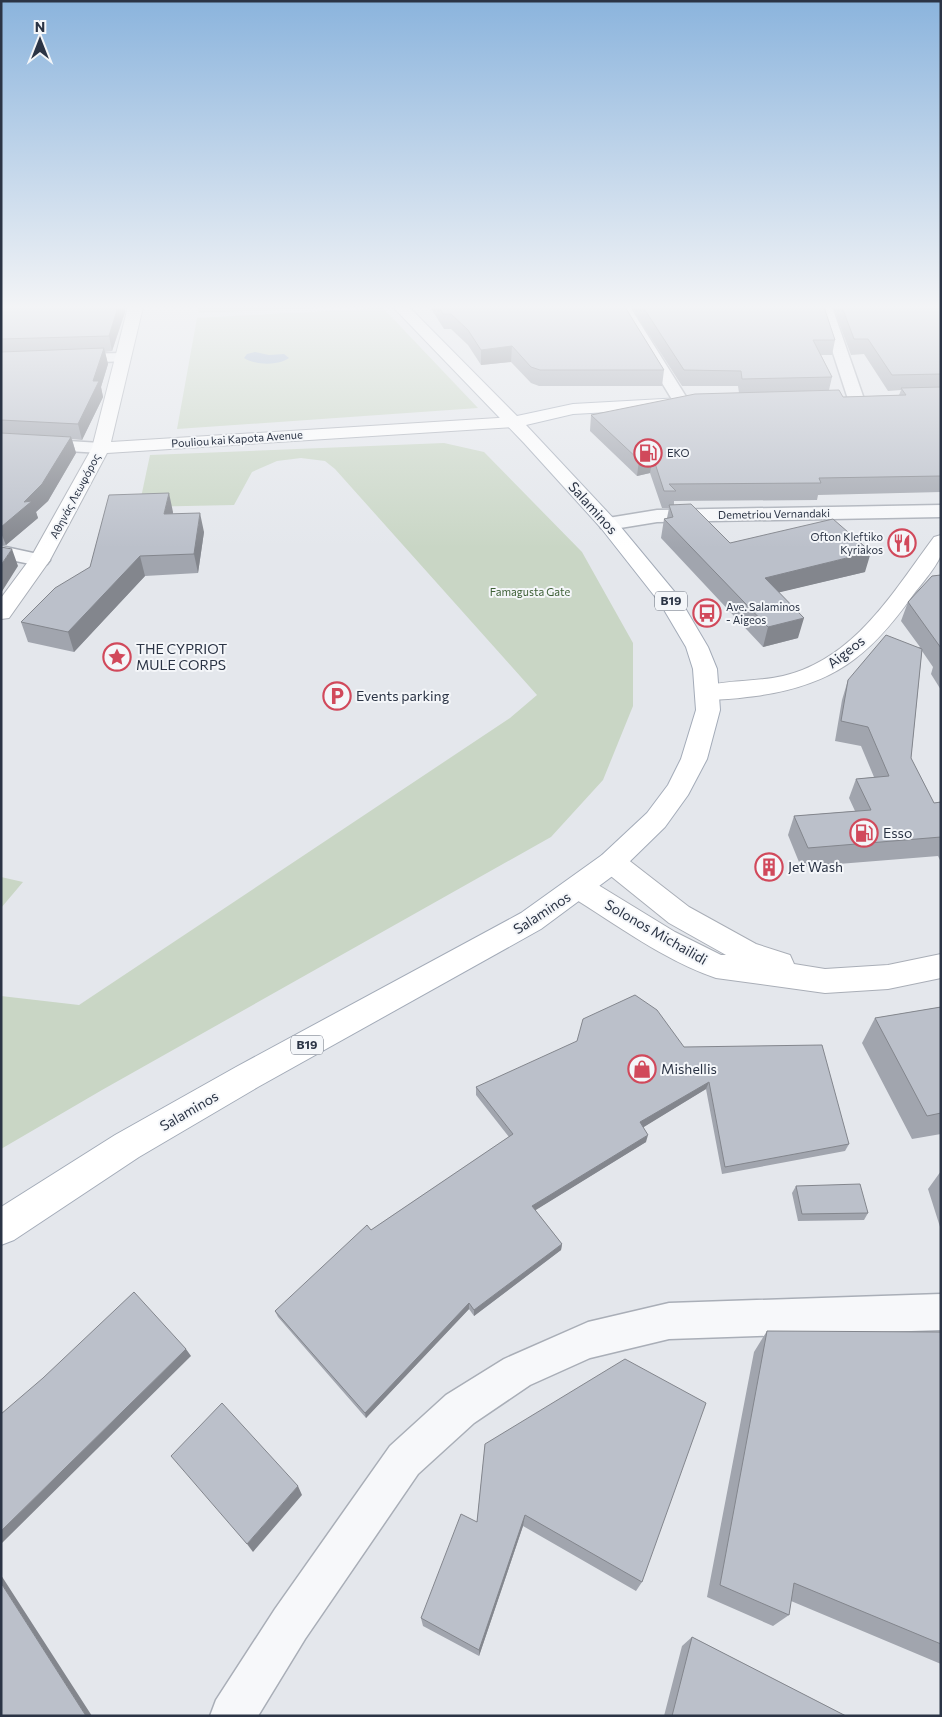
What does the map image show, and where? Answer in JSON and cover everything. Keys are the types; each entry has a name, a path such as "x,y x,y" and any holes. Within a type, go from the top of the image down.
{"main road":[{"name":"Αθηνάς Λεωφόρος","path":"1,613 40,560 101,448 115,387"},
{"name":"B19","path":"479,387 514,422"},
{"path":"837,399 875,398"},
{"name":"Pouliou kai Kapota Avenue","path":"101,448 514,422 573,409 701,402"},
{"name":"Salaminos","path":"1,1228 127,1146 247,1077 531,922 580,888 612,862 656,820 679,789 694,759 708,710 705,669 697,647 686,624 655,581 608,524 514,422"},
{"name":"Aigeos","path":"708,692 753,689 783,683 806,677 838,661 856,648 884,617 941,540"},
{"name":"Solonos Michailidi","path":"612,862 679,915 746,952 825,981"},
{"name":"Solonos Michailidi","path":"580,888 665,940 716,966 825,981 888,978 941,966"}],"street":[{"path":"673,387 682,402"},
{"path":"852,387 856,399"},
{"path":"1,442 101,448"},
{"name":"Demetriou Vernandaki","path":"608,524 657,516 941,511"},
{"path":"1,552 40,560"},
{"path":"232,1716 290,1624 404,1460 460,1409 517,1372 588,1340 669,1321 941,1312"}],"green space":[{"path":"185,387 458,387 478,408 177,429"},
{"name":"Famagusta Gate","path":"444,443 484,452 582,552 633,643 633,706 603,780 551,837 1,1149 1,996 79,1005 510,718 537,695 335,469 325,461 301,458 277,461 252,472 234,505 139,507 150,455"},
{"path":"1,877 23,882 1,908"}],"building":[{"path":"1,387 96,387 78,424 1,420"},
{"path":"941,387 941,476 819,478 821,483 669,484 676,491 664,491 653,457 639,460 591,415 695,394 839,390 843,397 906,395 901,388"},
{"path":"1,433 71,437 42,484 24,502 32,501 1,527"},
{"path":"169,493 164,514 200,513 194,554 140,556 68,632 21,622 55,588 90,567 109,495"},
{"path":"691,504 730,543 833,519 871,552 765,578 804,618 768,627 664,519 673,517 669,505"},
{"path":"1,547 12,549 1,565"},
{"path":"941,575 941,648 908,602 932,576"},
{"path":"886,635 922,649 911,758 934,803 941,802 941,837 808,848 794,816 871,810 856,779 889,776 868,727 841,721 848,680"},
{"path":"635,995 657,1010 684,1047 822,1045 849,1144 725,1167 709,1082 640,1122 648,1135 532,1206 562,1244 474,1310 469,1303 365,1413 275,1311 367,1225 371,1230 513,1134 476,1087 577,1041 583,1019"},
{"path":"941,1007 941,1113 927,1116 875,1018"},
{"path":"860,1184 868,1213 802,1214 796,1186"},
{"path":"134,1292 186,1349 1,1531 1,1414 43,1378"},
{"path":"767,1331 941,1332 941,1644 794,1583 789,1615 720,1585"},
{"path":"625,1359 706,1403 642,1582 525,1515 479,1650 421,1618 461,1514 477,1522 485,1444"},
{"path":"222,1403 298,1486 247,1544 171,1456"},
{"path":"1,1583 86,1716 1,1716"},
{"path":"692,1637 846,1716 672,1716"}],"place":[{"name":"EKO","path":"648,453"},
{"name":"Ofton Kleftiko Kyriakos","path":"902,543"},
{"name":"Ave. Salaminos - Aigeos","path":"707,613"},
{"name":"THE CYPRIOT MULE CORPS","path":"117,657"},
{"name":"Events parking","path":"337,696"},
{"name":"Esso","path":"864,833"},
{"name":"Jet Wash","path":"769,867"},
{"name":"Mishellis","path":"642,1069"}]}
